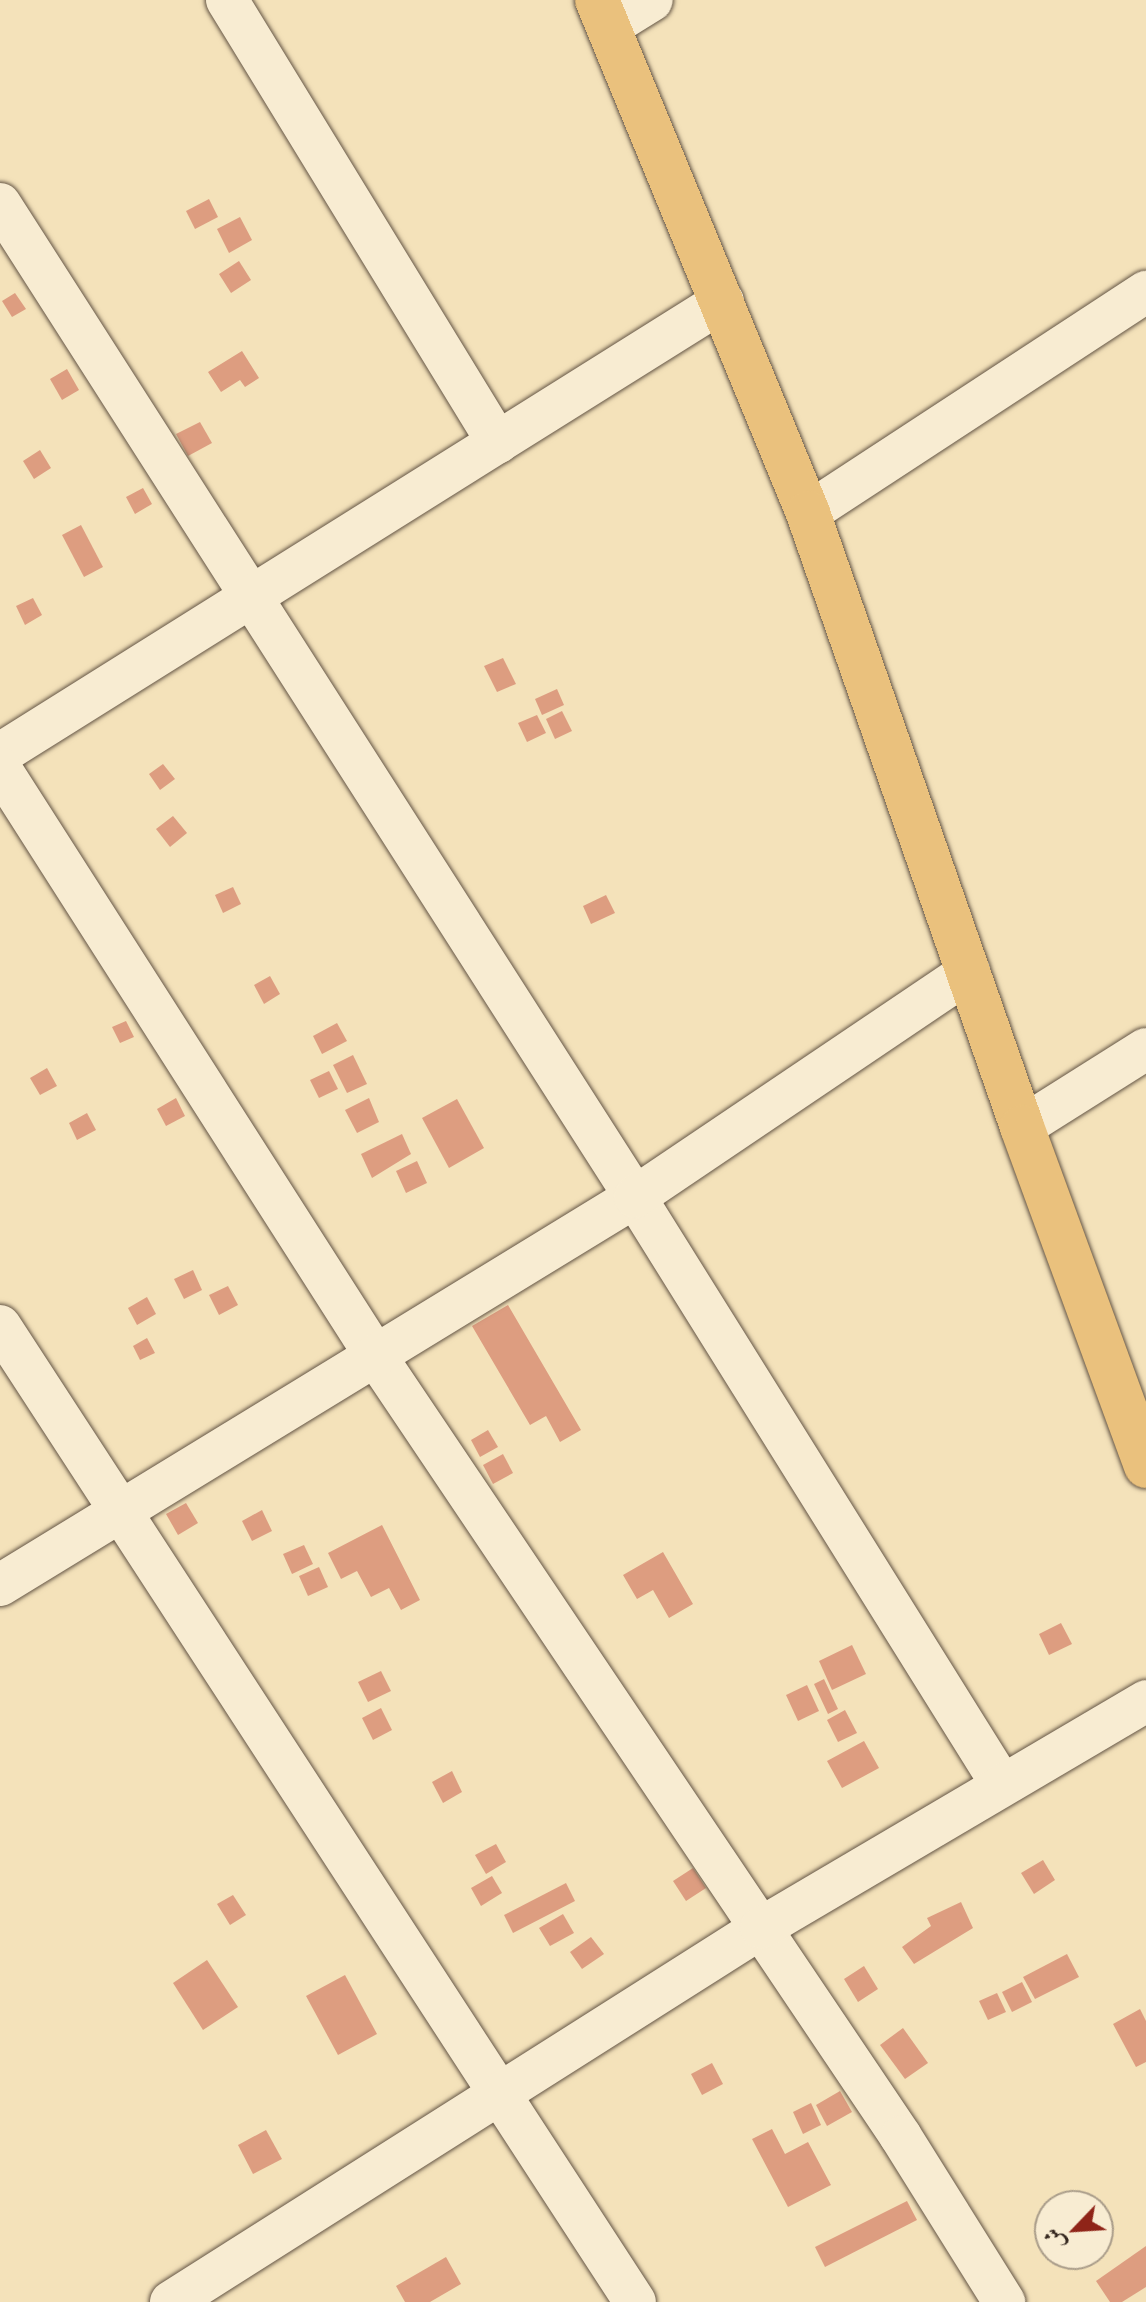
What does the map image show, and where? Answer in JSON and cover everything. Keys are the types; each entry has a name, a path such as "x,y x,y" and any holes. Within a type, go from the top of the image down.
{"main road":[{"path":"603,13 808,513 1022,1127 1146,1466"}],"street":[{"path":"227,0 498,443"},
{"path":"603,13 652,0"},
{"path":"0,204 635,1197 1002,1785"},
{"path":"808,513 1146,292"},
{"path":"0,754 723,301"},
{"path":"0,768 375,1355 892,2124 1004,2302"},
{"path":"0,1585 635,1197 969,972"},
{"path":"1022,1127 1146,1049"},
{"path":"0,1326 635,2302"},
{"path":"171,2302 761,1928 1146,1701"}],"building":[{"path":"209,199 218,217 195,229 186,211"},
{"path":"240,217 252,240 229,253 217,229"},
{"path":"239,261 251,280 231,293 219,274"},
{"path":"15,293 26,309 12,317 2,301"},
{"path":"242,351 259,378 245,387 240,380 221,392 208,372"},
{"path":"67,369 79,390 62,400 50,379"},
{"path":"200,422 212,443 188,456 176,434"},
{"path":"40,450 51,468 34,479 23,461"},
{"path":"143,488 152,504 135,514 126,497"},
{"path":"81,525 103,567 84,577 62,535"},
{"path":"33,598 42,615 25,625 16,606"},
{"path":"503,658 516,684 497,692 484,666"},
{"path":"557,689 564,705 542,715 535,699"},
{"path":"562,711 572,731 555,739 546,719"},
{"path":"537,715 546,733 527,742 518,723"},
{"path":"163,764 175,779 160,790 149,774"},
{"path":"173,816 187,833 170,847 156,829"},
{"path":"233,887 241,904 223,913 215,895"},
{"path":"606,895 615,913 591,924 583,906"},
{"path":"270,976 280,994 264,1004 254,985"},
{"path":"126,1021 134,1037 120,1043 112,1027"},
{"path":"337,1023 347,1041 322,1054 313,1036"},
{"path":"353,1055 367,1084 347,1093 333,1065"},
{"path":"47,1068 57,1086 40,1095 30,1078"},
{"path":"329,1071 338,1089 319,1098 310,1080"},
{"path":"176,1098 185,1116 166,1126 157,1109"},
{"path":"369,1098 379,1122 357,1133 345,1110"},
{"path":"457,1099 484,1148 449,1168 422,1118"},
{"path":"87,1113 96,1130 77,1140 69,1123"},
{"path":"402,1134 411,1154 372,1178 361,1154"},
{"path":"417,1161 427,1183 406,1193 396,1171"},
{"path":"193,1270 202,1290 184,1299 174,1279"},
{"path":"228,1286 238,1305 219,1315 209,1295"},
{"path":"147,1297 156,1314 137,1325 128,1308"},
{"path":"508,1305 581,1430 560,1442 546,1416 530,1425 472,1326"},
{"path":"147,1338 155,1353 140,1360 133,1346"},
{"path":"488,1430 498,1447 480,1457 471,1440"},
{"path":"503,1454 513,1473 493,1484 483,1465"},
{"path":"186,1503 198,1523 178,1535 166,1514"},
{"path":"262,1510 272,1531 252,1541 242,1521"},
{"path":"382,1525 420,1600 401,1610 389,1588 371,1597 357,1571 341,1579 328,1553"},
{"path":"304,1545 313,1564 292,1574 283,1554"},
{"path":"663,1552 693,1604 669,1618 653,1590 637,1599 623,1575"},
{"path":"319,1567 328,1587 308,1596 299,1576"},
{"path":"1061,1623 1072,1644 1049,1655 1039,1634"},
{"path":"852,1645 866,1674 832,1690 819,1661"},
{"path":"381,1671 391,1691 368,1702 358,1682"},
{"path":"824,1679 838,1709 828,1714 814,1684"},
{"path":"807,1685 819,1711 798,1721 786,1695"},
{"path":"381,1708 392,1730 373,1740 362,1718"},
{"path":"845,1710 857,1733 838,1742 827,1720"},
{"path":"864,1741 879,1768 842,1788 827,1761"},
{"path":"452,1771 462,1792 443,1803 432,1782"},
{"path":"496,1844 506,1862 486,1874 475,1855"},
{"path":"1043,1860 1055,1880 1034,1894 1021,1873"},
{"path":"693,1868 706,1888 686,1901 673,1881"},
{"path":"492,1876 502,1893 481,1906 471,1888"},
{"path":"566,1883 575,1901 513,1933 504,1915"},
{"path":"233,1895 246,1915 230,1925 217,1904"},
{"path":"961,1902 973,1928 914,1964 902,1947 931,1926 927,1918"},
{"path":"563,1914 574,1933 550,1946 539,1928"},
{"path":"591,1937 604,1954 582,1969 570,1952"},
{"path":"1067,1954 1079,1977 1035,1999 1023,1977"},
{"path":"207,1960 238,2007 203,2030 173,1983"},
{"path":"864,1966 878,1989 858,2002 844,1979"},
{"path":"345,1975 377,2034 338,2055 306,1996"},
{"path":"1022,1982 1032,2002 1012,2012 1002,1992"},
{"path":"997,1993 1006,2012 988,2020 979,2001"},
{"path":"1140,2009 1146,2021 1146,2062 1136,2067 1113,2024"},
{"path":"903,2028 928,2063 905,2079 880,2045"},
{"path":"712,2063 723,2084 702,2095 691,2074"},
{"path":"840,2091 852,2112 827,2126 816,2105"},
{"path":"811,2103 821,2125 803,2134 793,2112"},
{"path":"772,2129 785,2154 808,2142 831,2185 788,2207 752,2139"},
{"path":"266,2130 282,2159 253,2174 238,2145"},
{"path":"907,2201 917,2220 825,2267 815,2247"},
{"path":"1146,2246 1146,2287 1122,2302 1110,2302 1096,2281"},
{"path":"446,2257 461,2284 430,2302 405,2302 396,2286"}]}
